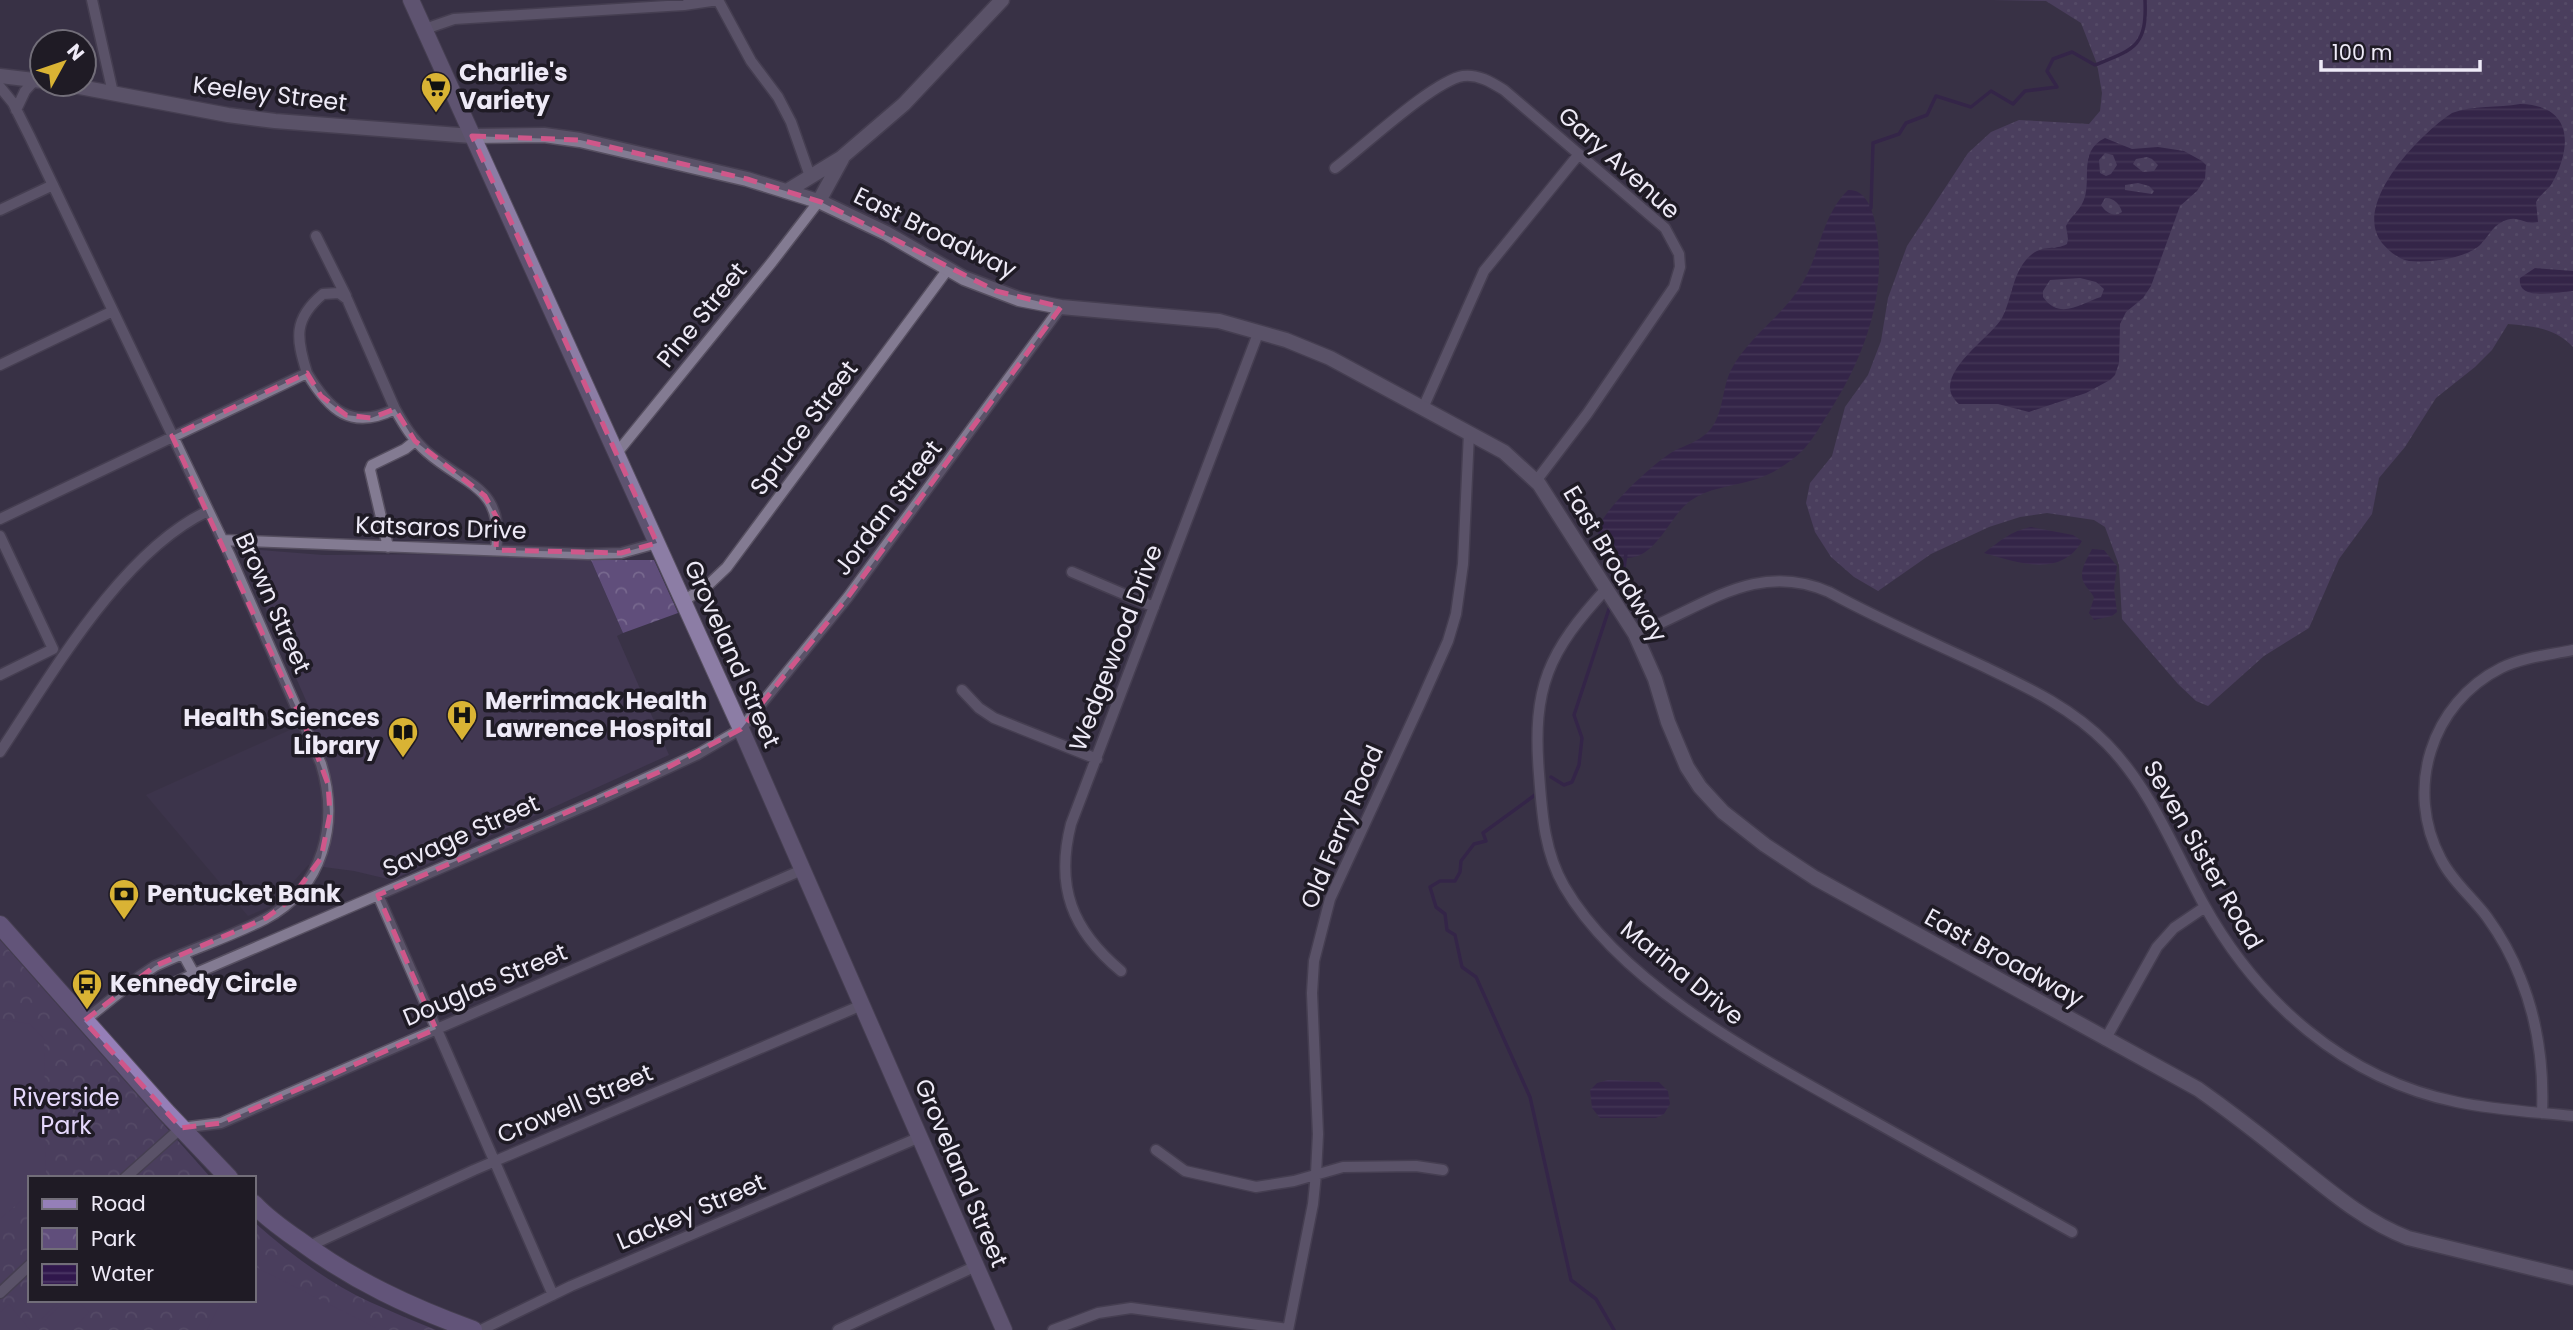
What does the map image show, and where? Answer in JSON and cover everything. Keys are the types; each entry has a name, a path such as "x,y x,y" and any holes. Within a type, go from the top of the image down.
{"main road":[{"name":"Groveland Street","path":"411,0 741,729 1004,1330"},
{"path":"0,925 84,1021 227,1176"},
{"path":"256,1206 333,1266 403,1303 473,1330"}],"street":[{"path":"92,0 113,93"},
{"path":"425,29 454,19 684,5 718,0 751,61 778,97 791,122 810,176"},
{"path":"787,191 844,155 904,104 1002,0"},
{"path":"0,76 28,80"},
{"name":"Gary Avenue","path":"1335,169 1425,96 1449,81 1464,76 1482,78 1504,90 1665,228 1673,240 1679,254 1680,267 1674,287 1536,481"},
{"name":"Brown Street","path":"0,87 16,110 53,185 222,540 328,784 330,814 321,858 304,886 290,900 266,918 140,976 84,1021"},
{"path":"16,110 28,89"},
{"name":"Keeley Street","path":"98,90 251,118 472,136"},
{"name":"East Broadway","path":"472,136 544,135 580,140 747,179 818,201 886,233 948,269 1019,299 1061,307 1219,321 1259,331 1330,358 1469,433 1514,459 1536,481 1635,634 1687,767 1700,787 1723,811 1765,845 1815,878 2204,1094 2388,1231 2573,1278"},
{"path":"1423,408 1484,271 1579,154"},
{"path":"818,201 844,155"},
{"path":"0,210 53,185"},
{"name":"Pine Street","path":"616,454 772,262 818,201"},
{"path":"316,236 347,299 394,409 415,441 485,496 497,518 496,550"},
{"name":"Spruce Street","path":"683,601 707,586 727,566 948,269"},
{"path":"347,299 336,292 323,294 303,316 298,340 307,373 321,396 346,415 371,418 394,409"},
{"name":"Jordan Street","path":"741,729 864,576 1061,307"},
{"path":"0,365 113,311"},
{"name":"Wedgewood Drive","path":"1121,971 1097,948 1077,922 1066,877 1065,860 1071,824 1259,331"},
{"path":"0,519 307,373"},
{"name":"Old Ferry Road","path":"1288,1330 1313,1204 1318,1134 1312,993 1314,961 1330,899 1426,692 1448,641 1456,614 1464,564 1469,433"},
{"path":"388,547 370,470 378,461 395,455 415,441"},
{"path":"0,752 66,653 107,599 148,553 175,529 208,511"},
{"path":"0,536 53,649 0,675"},
{"name":"Katsaros Drive","path":"222,540 621,553 657,543"},
{"path":"1072,572 1154,607"},
{"name":"Seven Sister Road","path":"1635,634 1735,588 1754,582 1792,581 1829,592 2050,699 2090,728 2139,782 2205,907 2235,954 2273,1001 2303,1028 2344,1057 2379,1076 2426,1094 2485,1108 2573,1115"},
{"name":"Marina Drive","path":"1606,588 1585,612 1555,658 1542,687 1537,720 1546,840 1556,871 1579,908 1620,956 1727,1037 2072,1232"},
{"path":"2542,1113 2542,1066 2535,1021 2528,999 2500,937 2448,871 2436,850 2426,816 2424,780 2437,734 2448,714 2472,687 2513,663 2573,650"},
{"path":"962,690 994,719 1097,759"},
{"name":"Savage Street","path":"163,988 659,772 698,754 741,729"},
{"name":"Douglas Street","path":"181,1128 221,1124 802,870"},
{"path":"378,895 553,1295"},
{"path":"2105,1040 2157,947 2174,928 2205,907"},
{"path":"183,954 194,974"},
{"name":"Crowell Street","path":"307,1247 494,1161 862,1005"},
{"path":"127,1176 181,1128"},
{"name":"Lackey Street","path":"481,1330 553,1295 920,1137"},
{"path":"1156,1150 1185,1171 1256,1186 1294,1181 1343,1167 1416,1166 1443,1170"},
{"path":"838,1330 976,1266"},
{"path":"0,1293 28,1267"},
{"path":"1053,1330 1098,1313 1131,1308 1288,1330"}],"highlighted area":[{"path":"472,136 580,140 747,179 821,202 996,291 1061,307 848,597 741,729 659,772 378,895 436,1029 221,1123 181,1128 84,1021 155,966 266,918 290,900 321,858 330,814 328,784 312,742 172,436 307,373 321,396 346,415 371,418 395,409 415,441 485,496 497,518 496,550 621,553 657,543"}],"shaded area":[{"name":"Merrimack Health Lawrence Hospital","path":"247,549 323,555 461,554 591,560 623,633 617,636 669,755 392,880 354,871 308,865 273,905 248,916 146,795 314,719 243,556"}],"green space":[{"path":"1994,0 2573,0 2573,347 2551,332 2508,324 2492,350 2436,398 2405,447 2379,478 2372,514 2339,559 2309,628 2264,656 2208,706 2196,701 2178,684 2122,619 2119,565 2105,527 2094,520 2047,513 2020,517 1989,527 1931,554 1878,591 1854,577 1831,557 1815,532 1806,503 1810,483 1832,456 1845,407 1868,375 1881,341 1888,298 1907,246 1968,153 1991,132 2019,120 2089,124 2100,111 2102,93 2097,64 2081,23 2046,1"},
{"path":"591,560 654,560 678,613 623,633"},
{"name":"Riverside Park","path":"0,940 209,1176 28,1176 28,1302 256,1302 256,1224 295,1256 339,1285 370,1302 436,1330 0,1330"},
{"path":"0,1019 30,1024 44,1039 46,1176 28,1176 28,1195 0,1219"},
{"path":"256,1267 376,1328 376,1330 207,1330 221,1302 256,1302"},
{"path":"28,1295 28,1302 58,1302 40,1321 21,1302"},
{"path":"63,1302 79,1302 89,1312 72,1330 50,1330 43,1323"},
{"path":"9,1304 30,1330 0,1330 0,1312"}],"water":[{"path":"2520,104 2537,106 2550,112 2559,120 2564,131 2565,143 2558,171 2551,185 2536,202 2538,222 2512,219 2502,222 2473,250 2446,259 2409,261 2391,252 2382,243 2375,227 2376,209 2382,190 2408,153 2452,113"},
{"path":"2105,138 2132,149 2158,147 2184,151 2206,165 2205,179 2197,191 2180,206 2151,286 2143,298 2126,312 2120,324 2119,363 2115,375 2086,393 2029,412 1998,404 1959,404 1951,393 1955,370 2002,318 2016,276 2025,261 2040,250 2067,244 2066,226 2085,196 2088,159 2096,144","holes":["2105,153 2113,155 2117,165 2111,174 2106,176 2100,173 2099,160","2147,157 2158,165 2154,171 2143,172 2133,164 2136,159","2138,183 2149,186 2154,191 2152,194 2125,190 2125,185","2105,198 2116,202 2122,212 2107,212 2101,205","2080,278 2096,282 2104,289 2101,297 2064,309 2050,304 2043,297 2043,291 2050,280"]},
{"path":"1848,190 1862,195 1874,218 1879,270 1876,296 1863,345 1842,392 1817,432 1798,454 1772,472 1757,479 1711,491 1690,501 1642,554 1631,558 1612,554 1599,538 1601,522 1619,499 1655,464 1699,439 1713,427 1731,370 1747,347 1802,284 1832,211"},
{"path":"2535,268 2573,271 2573,291 2540,294 2525,290 2520,278"},
{"path":"2031,527 2073,535 2082,541 2073,553 2051,564 2011,561 1984,553 2012,534"},
{"path":"2092,549 2104,550 2117,566 2114,589 2117,612 2112,616 2094,620 2089,613 2094,598 2082,579 2084,566"},
{"path":"1608,1080 1659,1082 1668,1091 1670,1104 1664,1114 1656,1118 1600,1118 1592,1108 1590,1090 1597,1083"}],"waterway":[{"path":"1868,209 1871,208 1873,143 1899,134 1906,123 1927,115 1936,96 1971,107 1991,91 2013,104 2025,91 2057,87 2047,71 2053,59 2072,52 2095,65 2120,55 2141,37 2145,0"},
{"path":"1622,584 1626,553"},
{"path":"1551,777 1564,785 1572,782 1579,765 1582,738 1574,715 1609,609"},
{"path":"1535,795 1483,833 1486,841 1474,844 1461,861 1460,872 1455,881 1440,881 1430,887 1436,907 1445,914 1447,930 1455,935 1462,967 1476,977 1530,1097 1571,1280 1596,1299 1614,1330"}],"place":[{"name":"Charlie's Variety","path":"436,114"},
{"name":"Merrimack Health Lawrence Hospital","path":"462,742"},
{"name":"Health Sciences Library","path":"403,759"},
{"name":"Pentucket Bank","path":"124,921"},
{"name":"Kennedy Circle","path":"87,1011"}]}
